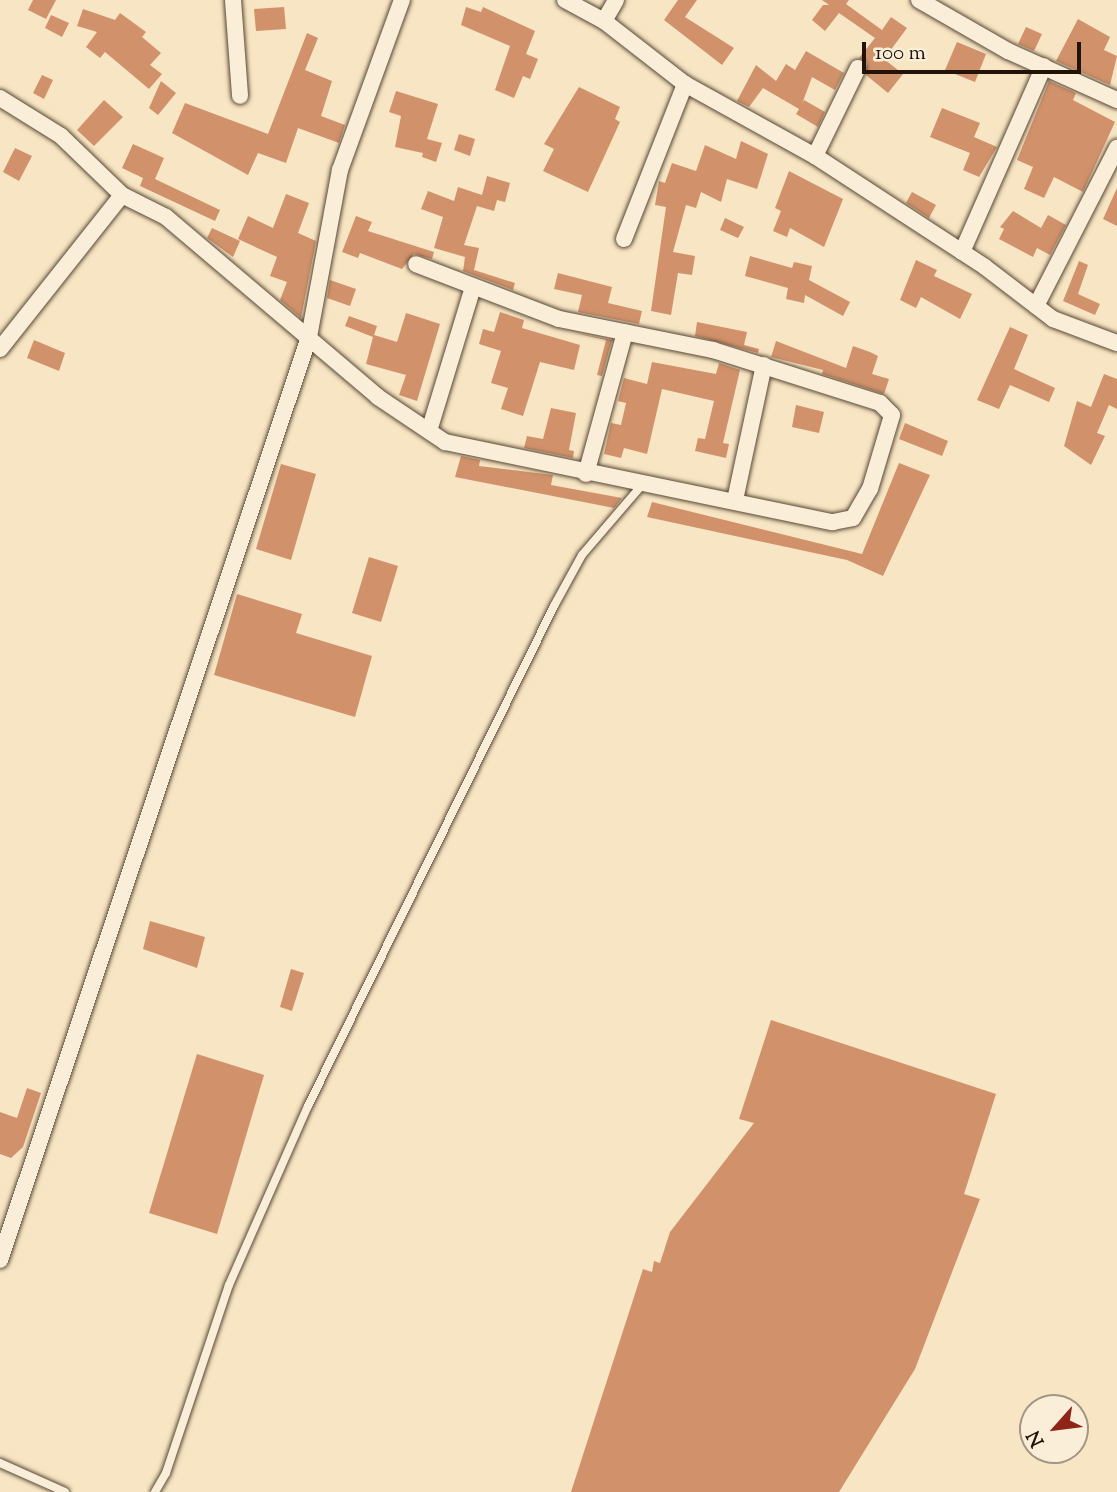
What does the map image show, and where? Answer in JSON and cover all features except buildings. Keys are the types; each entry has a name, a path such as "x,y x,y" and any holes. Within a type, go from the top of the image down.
{"street":[{"path":"233,0 240,96"},
{"path":"0,1260 309,338 340,170 402,0"},
{"path":"565,0 604,21 685,84 815,156 962,252 1053,319 1117,343"},
{"path":"604,21 616,0"},
{"path":"919,0 1008,51 1117,100"},
{"path":"962,252 1044,66"},
{"path":"815,156 858,68"},
{"path":"624,239 685,84"},
{"path":"0,98 61,136 122,195 166,217 378,397 429,431 468,450 642,485 735,500 833,522 853,518 870,489 892,415 880,403 764,365 559,319 416,264"},
{"path":"1035,306 1117,148"},
{"path":"0,349 122,195"},
{"path":"429,431 473,287"},
{"path":"586,474 625,332"},
{"path":"735,500 764,365"}],"lane":[{"path":"155,1492 166,1473 229,1285 308,1106 554,606 582,555 642,485"},
{"path":"0,1463 65,1492"}]}
